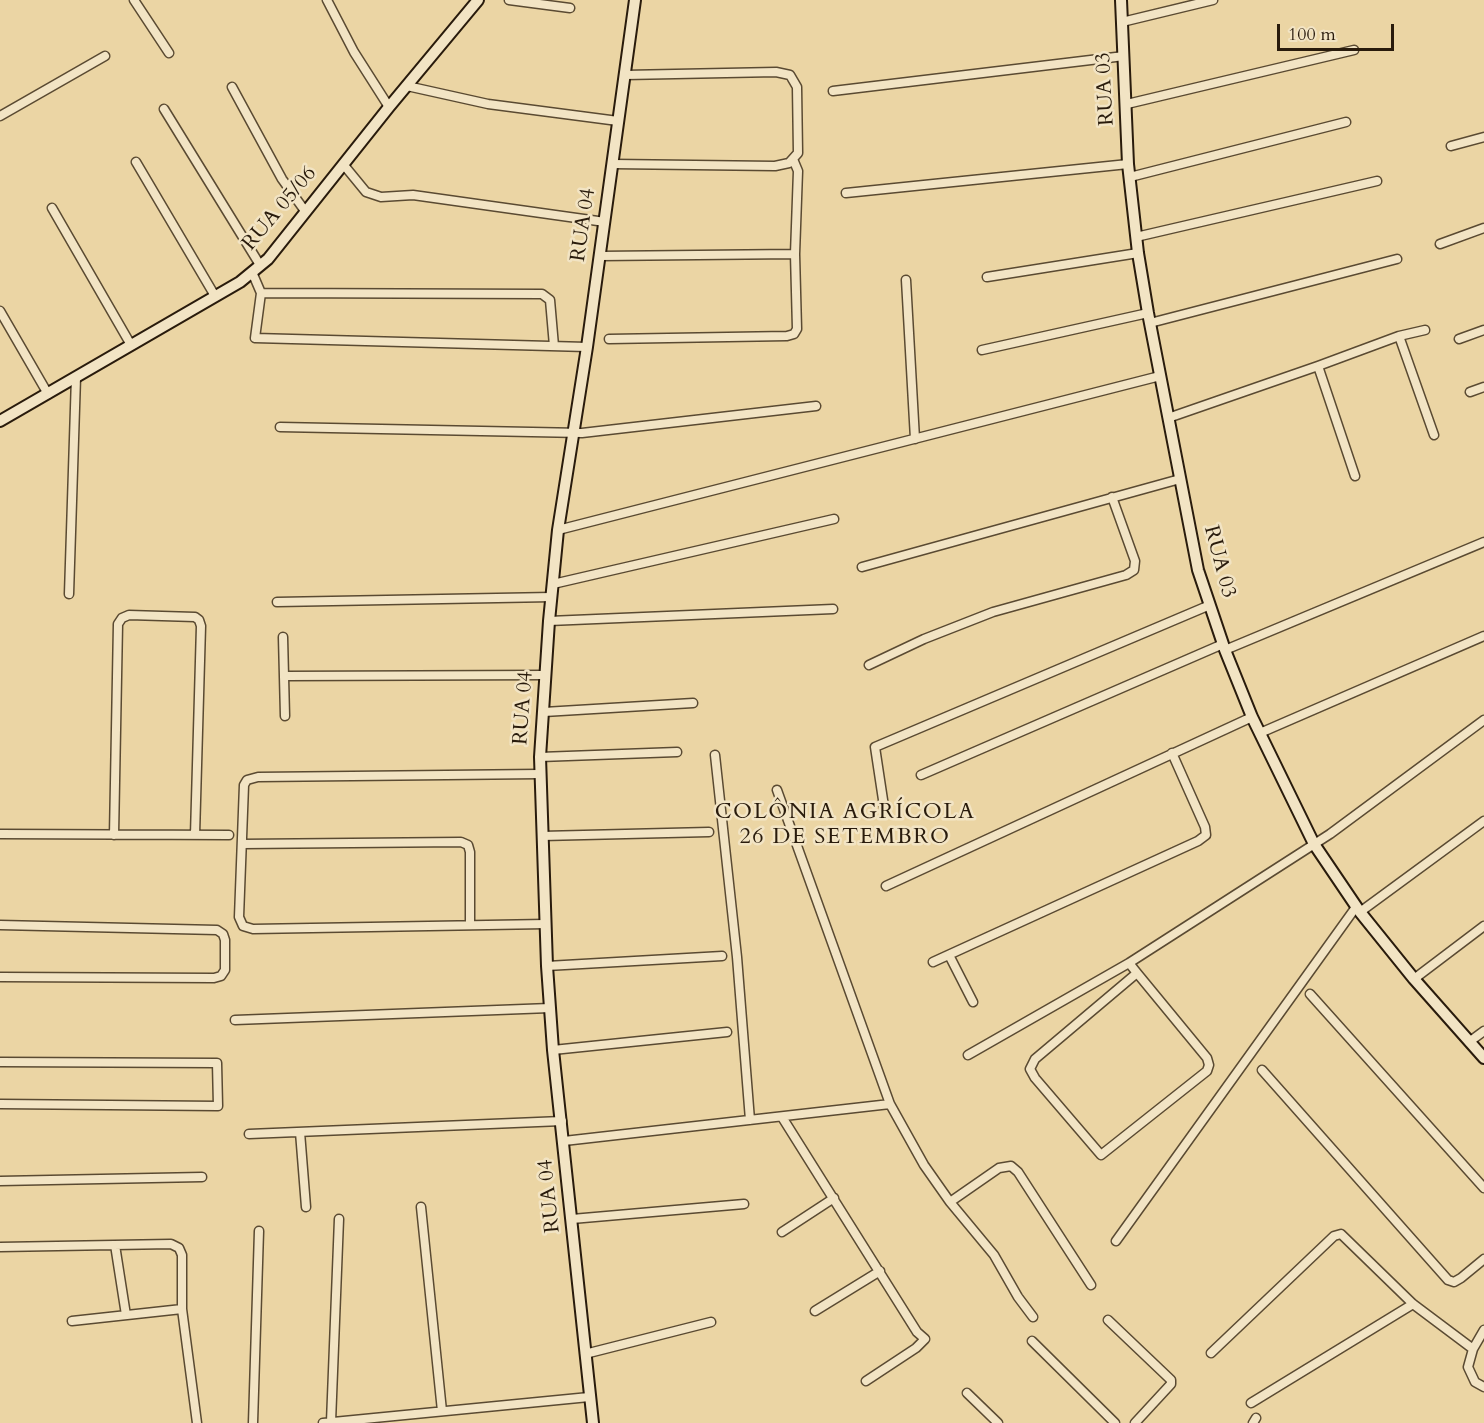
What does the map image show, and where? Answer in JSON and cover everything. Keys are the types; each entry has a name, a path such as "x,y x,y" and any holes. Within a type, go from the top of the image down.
{"street":[{"path":"134,0 169,53"},
{"path":"327,0 354,52 389,107"},
{"name":"RUA 05/06","path":"1,419 215,296 268,259 478,0"},
{"path":"509,0 570,8"},
{"name":"RUA 04","path":"593,1423 553,1050 547,966 540,757 558,530 587,347 635,0"},
{"name":"RUA 03","path":"1121,0 1128,165 1138,253 1198,570 1224,647 1252,717 1314,844 1358,910 1414,979 1484,1058"},
{"path":"1122,22 1213,0"},
{"path":"1127,104 1354,50"},
{"path":"0,116 105,56"},
{"path":"833,91 1124,56"},
{"path":"613,164 775,166 789,163 798,153 797,87 790,75 776,72 625,75"},
{"path":"407,86 488,104 618,121"},
{"path":"232,87 282,179 305,212"},
{"path":"164,109 256,269 261,293 255,338 587,347"},
{"path":"1130,177 1346,122"},
{"path":"1451,146 1484,137"},
{"path":"609,339 788,336 794,334 797,329 795,254 798,171 793,159"},
{"path":"136,162 215,296"},
{"path":"344,164 366,192 381,197 413,195 605,222"},
{"path":"846,193 1128,165"},
{"path":"1136,237 1377,181"},
{"path":"52,208 131,345"},
{"path":"1440,244 1484,228"},
{"path":"987,277 1138,253"},
{"path":"600,256 795,254"},
{"path":"982,350 1149,318 1397,259"},
{"path":"906,280 915,439"},
{"path":"261,293 542,294 550,300 554,346"},
{"path":"0,311 48,394"},
{"path":"1168,417 1399,336 1425,330"},
{"path":"1459,339 1484,330"},
{"path":"1399,336 1434,435"},
{"path":"1318,366 1355,476"},
{"path":"558,530 1160,376"},
{"path":"69,594 76,377"},
{"path":"1470,392 1484,387"},
{"path":"280,427 582,433 816,406"},
{"path":"862,567 1180,479"},
{"path":"869,665 924,639 993,612 1126,575 1134,570 1135,561 1112,497"},
{"path":"553,584 834,519"},
{"path":"921,775 1224,647 1484,542"},
{"path":"277,602 552,597"},
{"path":"885,813 876,747 1210,605"},
{"path":"549,621 834,609"},
{"path":"114,835 118,624 122,618 129,615 195,617 201,626 195,835"},
{"path":"1260,733 1484,636"},
{"path":"283,637 286,676 285,716"},
{"path":"286,676 546,675"},
{"path":"544,712 693,703"},
{"path":"886,886 1252,717"},
{"path":"968,1055 1129,963 1314,844 1484,720"},
{"path":"540,757 677,752"},
{"path":"933,962 1198,841 1206,835 1205,827 1172,753"},
{"path":"715,755 737,957 750,1120"},
{"path":"540,774 258,777 247,780 244,785 239,917 243,927 253,929 546,924"},
{"path":"777,790 890,1104 924,1166 950,1202 994,1255 1018,1297 1034,1317"},
{"path":"1116,1240 1358,910 1484,820"},
{"path":"542,836 709,832"},
{"path":"0,834 229,835"},
{"path":"242,844 461,842 468,845 470,852 470,925"},
{"path":"0,925 218,930 223,934 225,940 225,970 221,976 214,978 0,976"},
{"path":"1414,979 1484,926"},
{"path":"949,955 973,1002"},
{"path":"547,966 722,956"},
{"path":"1129,963 1207,1058 1209,1065 1207,1071 1101,1155 1035,1078 1030,1069 1035,1059 1137,973"},
{"path":"1310,994 1484,1188"},
{"path":"235,1020 550,1008"},
{"path":"1469,1042 1484,1031"},
{"path":"553,1050 727,1032"},
{"path":"0,1062 217,1063 218,1106 0,1104"},
{"path":"1262,1070 1448,1280 1454,1282 1461,1278 1484,1259"},
{"path":"564,1141 890,1104"},
{"path":"782,1117 917,1332 925,1338 916,1348 866,1381"},
{"path":"249,1134 562,1121"},
{"path":"300,1132 306,1207"},
{"path":"950,1202 999,1168 1011,1166 1018,1172 1091,1285"},
{"path":"0,1181 201,1177"},
{"path":"782,1232 834,1198"},
{"path":"572,1219 744,1204"},
{"path":"421,1207 442,1412"},
{"path":"339,1219 327,1423 589,1397"},
{"path":"253,1423 259,1231"},
{"path":"1211,1353 1334,1236 1341,1234 1413,1304 1473,1349"},
{"path":"0,1247 171,1244 179,1248 182,1255 182,1309 197,1423"},
{"path":"115,1245 126,1315"},
{"path":"815,1311 880,1271"},
{"path":"1251,1403 1413,1304"},
{"path":"72,1321 182,1309"},
{"path":"1108,1320 1171,1380 1171,1384 1135,1423"},
{"path":"585,1354 711,1322"},
{"path":"1484,1330 1473,1349 1468,1367 1470,1376 1484,1387"},
{"path":"1032,1341 1115,1423"},
{"path":"967,1393 998,1423"}],"district":[{"name":"COLÔNIA AGRÍCOLA 26 DE SETEMBRO","path":"845,826"}]}
